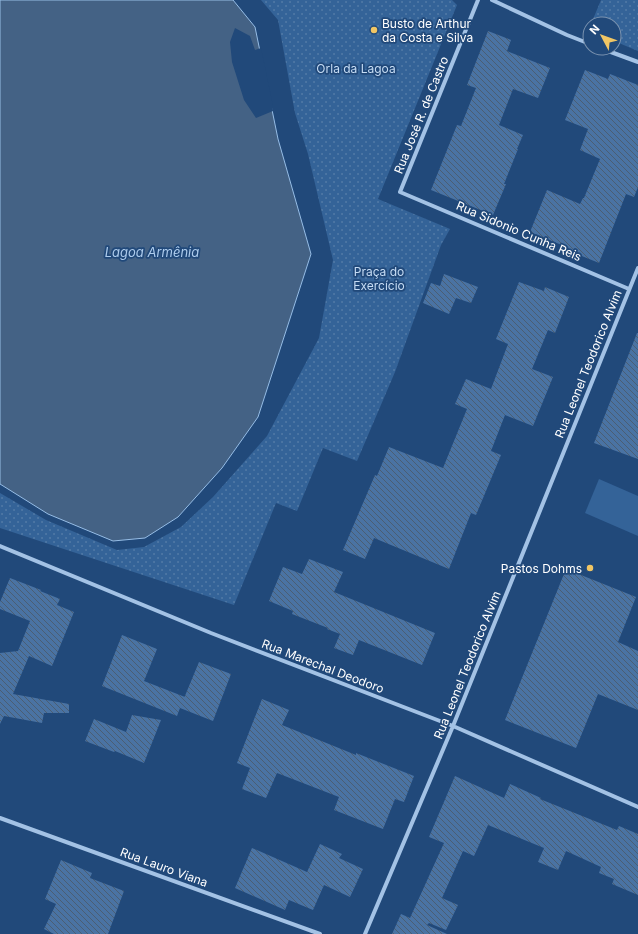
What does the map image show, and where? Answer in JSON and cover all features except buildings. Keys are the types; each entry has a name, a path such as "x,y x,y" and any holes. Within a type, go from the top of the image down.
{"street":[{"name":"Rua José R. de Castro","path":"400,192 478,0"},
{"path":"492,0 582,41"},
{"path":"622,56 638,62"},
{"name":"Rua Sidonio Cunha Reis","path":"400,192 629,289"},
{"name":"Rua Leonel Teodorico Alvim","path":"364,934 453,726 638,268"},
{"name":"Rua Marechal Deodoro","path":"0,546 211,633 453,726 638,807"},
{"name":"Rua Lauro Viana","path":"0,818 320,934"}],"green space":[{"path":"261,0 452,0 457,5 378,199 450,229 441,245 395,372 357,461 323,448 297,511 276,503 234,605 0,528 0,493 46,520 117,550 144,547 181,527 213,497 267,436 319,338 333,260 308,154 295,113 278,20"},
{"path":"601,0 638,0 638,51 622,44 622,16 594,16"},
{"path":"599,479 638,496 638,536 585,513"}],"water":[{"name":"Lagoa Armênia","path":"0,0 233,0 255,27 278,139 311,254 258,417 222,468 178,517 145,538 113,541 48,514 0,484"}],"pier":[{"path":"235,28 250,36 255,50 261,48 273,111 256,118 244,100 232,62 230,42"}],"place":[{"name":"Busto de Arthur da Costa e Silva","path":"374,30"},
{"name":"Pastos Dohms","path":"590,568"}],"park label":[{"name":"Orla da Lagoa","path":"356,68"},
{"name":"Praça do Exercício","path":"379,278"}]}
